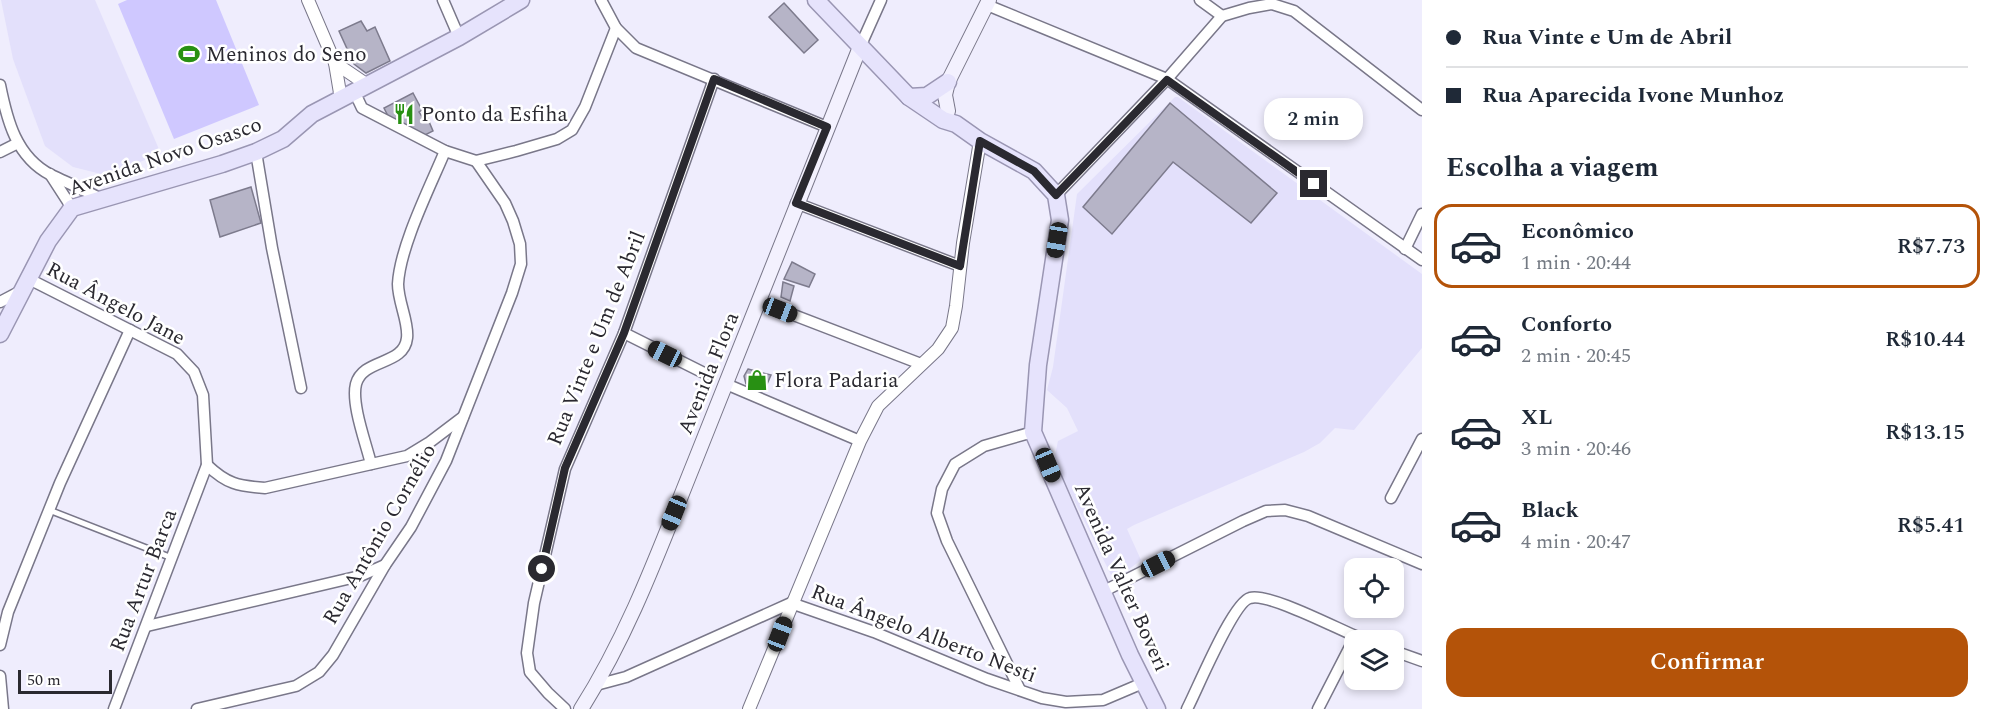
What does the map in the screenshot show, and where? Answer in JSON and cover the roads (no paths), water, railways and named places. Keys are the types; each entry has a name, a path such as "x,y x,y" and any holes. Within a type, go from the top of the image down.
{"main road":[{"name":"Avenida Novo Osasco","path":"0,334 48,241 72,208 256,152 283,139 312,114 459,37 521,0"},
{"path":"816,0 909,97 943,120 952,117"},
{"path":"952,117 945,95 948,82 988,2"},
{"name":"Avenida Flora","path":"581,709 639,599 760,302 796,203 860,46"},
{"path":"891,78 927,96 980,141 1034,171 1056,195"},
{"path":"909,97 927,96 948,82"},
{"name":"Avenida Valter Boveri","path":"1056,195 1060,220 1038,365 1033,432 1102,592 1157,709"}],"street":[{"path":"308,0 335,63 362,108 445,151 476,160 556,139 572,129 585,107 616,28"},
{"path":"443,0 459,37"},
{"path":"601,0 616,28 636,48 827,127"},
{"path":"860,46 881,0"},
{"path":"1200,0 1222,16"},
{"path":"988,2 1167,80 1422,260"},
{"path":"1056,195 1167,80 1222,16 1249,8 1272,4 1294,11 1422,110"},
{"path":"335,63 354,92"},
{"name":"Rua Vinte e Um de Abril","path":"565,709 530,672 527,653 534,603 565,468 624,333 714,79"},
{"path":"0,85 8,122 25,154 49,174 102,199"},
{"path":"749,709 791,603 860,441 878,406 938,350 952,328 980,141"},
{"path":"0,152 18,143"},
{"path":"371,464 357,408 355,386 359,376 366,369 398,355 408,338 398,286 399,271 409,239 445,151"},
{"path":"256,152 272,248 301,388"},
{"name":"Rua Antônio Cornélio","path":"197,709 296,686 319,672 333,655 385,565 411,527 441,471 512,293 521,264 520,244 513,220 505,203 476,160"},
{"path":"49,174 72,208"},
{"path":"796,203 960,266"},
{"path":"1405,249 1422,214"},
{"path":"0,302 25,285"},
{"name":"Rua Ângelo Jane","path":"25,285 130,330 177,354 194,372 203,395 207,465"},
{"path":"760,302 921,364"},
{"path":"0,645 8,612 49,510 130,330"},
{"path":"624,333 706,374"},
{"path":"726,384 860,441"},
{"path":"207,465 221,478 233,483 265,488 407,456 464,416"},
{"path":"1020,690 947,541 937,513 942,489 955,464 984,446 1033,432"},
{"path":"1391,498 1422,439"},
{"name":"Rua Artur Barca","path":"114,709 207,465"},
{"path":"1102,592 1233,525 1266,511 1285,510 1308,516 1422,564"},
{"path":"147,626 360,576 385,565"},
{"path":"1187,709 1231,619 1242,603 1250,597 1265,598 1344,632"},
{"name":"Rua Ângelo Alberto Nesti","path":"596,684 626,677 791,603 874,632 987,679 1042,698 1066,702 1103,700 1143,683"},
{"path":"1404,655 1422,661"},
{"path":"1318,709 1344,666"},
{"path":"0,676 3,709"}],"lane":[{"path":"49,510 172,558"}],"place":[{"name":"Meninos do Seno","path":"189,54"},
{"name":"Ponto da Esfiha","path":"404,114"},
{"name":"Flora Padaria","path":"757,380"}]}
